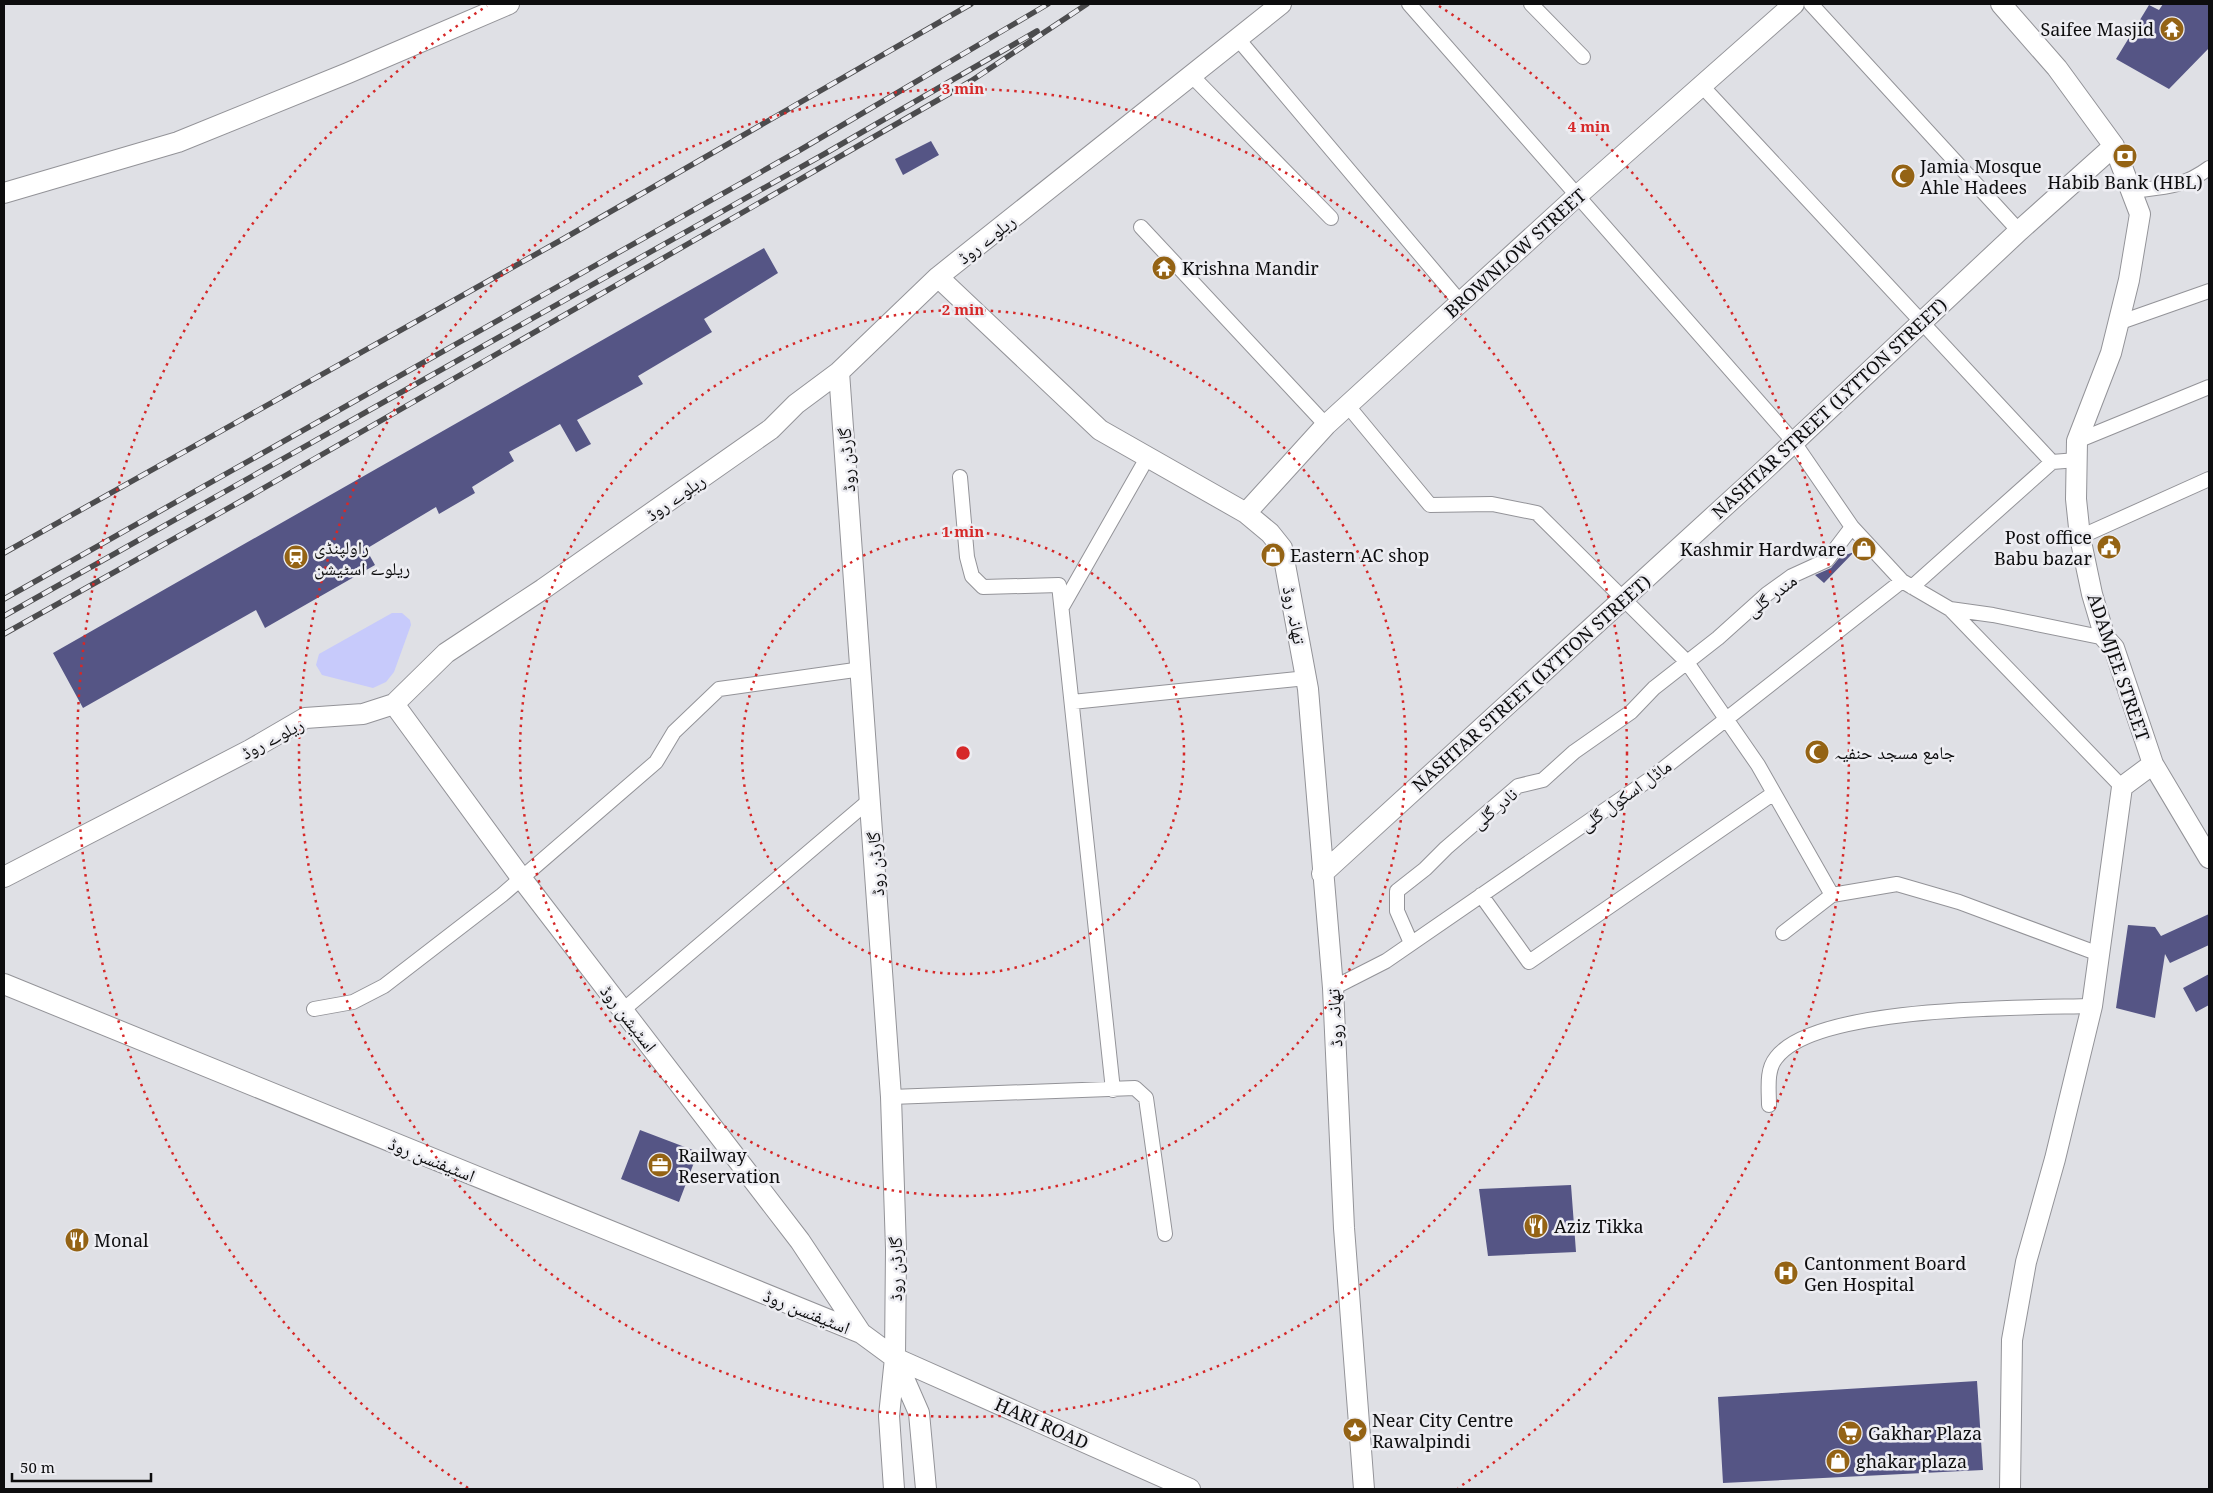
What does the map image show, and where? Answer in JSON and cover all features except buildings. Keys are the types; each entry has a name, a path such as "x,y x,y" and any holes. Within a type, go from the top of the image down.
{"street":[{"path":"4,193 178,142 348,73 509,4"},
{"name":"ریلوے روڈ","path":"4,877 250,750 305,718 363,714 394,704 446,653 543,589 771,430 796,404 839,372 938,277 1281,4"},
{"path":"1409,4 1793,441 1852,527 1907,584 1950,610 2122,786"},
{"path":"1531,4 1583,57"},
{"name":"BROWNLOW STREET","path":"1246,512 1326,425 1578,195 1794,4"},
{"path":"1810,4 2019,231"},
{"name":"ADAMJEE STREET","path":"2001,4 2057,68 2114,146 2140,214 2129,280 2111,353 2077,450 2076,499 2080,537 2092,594 2106,638 2114,648 2153,764 2209,858"},
{"path":"1238,39 1461,303"},
{"path":"1192,76 1331,218"},
{"path":"1702,86 2052,462 2209,387"},
{"name":"NASHTAR STREET (LYTTON STREET)","path":"1322,874 2019,231 2114,146"},
{"path":"2131,191 2182,185 2209,168"},
{"path":"1141,227 1326,425"},
{"path":"938,277 1100,430 1246,512"},
{"path":"2118,324 2209,291"},
{"name":"گارڈن روڈ","path":"839,372 862,669 891,1097 896,1249 895,1358 889,1416 894,1489"},
{"path":"1348,406 1430,505 1492,504 1537,513 1624,597 1686,661 1727,718 1774,793 1832,895"},
{"path":"1062,607 1147,458"},
{"name":"ماڈل اسکول گلی","path":"1333,988 1386,961 1412,944 1650,779 1727,718 1907,584 2052,462"},
{"path":"960,478 966,557 972,576 983,587 1059,584 1113,1090"},
{"path":"2080,537 2209,479"},
{"name":"تھانہ روڈ","path":"1246,512 1270,533 1282,548 1307,678 1333,988 1344,1228 1364,1489"},
{"name":"مندر گلی","path":"1686,661 1718,638 1792,576 1827,560 1852,527"},
{"path":"1950,610 1993,615 2106,638"},
{"name":"نادر گلی","path":"1412,944 1397,911 1397,891 1425,869 1446,848 1518,786 1543,780 1574,752 1631,712 1654,688 1686,661"},
{"path":"314,1009 353,1002 384,986 522,879 656,762 674,732 719,689 862,669"},
{"path":"1072,702 1307,678"},
{"name":"اسٹیشن روڈ","path":"394,704 522,879 800,1241 861,1333"},
{"path":"2010,1489 2012,1340 2026,1262 2055,1159 2092,1006 2122,786 2153,764"},
{"path":"1481,896 1529,962 1774,793"},
{"path":"623,1010 871,799"},
{"path":"1783,933 1832,895 1897,884 1959,902 2099,954"},
{"name":"اسٹیفنسن روڈ","path":"4,984 861,1333"},
{"path":"1769,1105 1770,1066 1774,1059 1791,1044 1824,1031 1886,1016 2092,1006"},
{"path":"891,1097 1135,1088 1146,1098 1165,1234"},
{"name":"HARI ROAD","path":"861,1333 895,1358 1190,1489"},
{"path":"895,1358 919,1413 926,1489"}],"shaded area":[{"path":"392,613 402,613 410,620 411,625 394,672 386,682 373,688 322,675 316,665 319,654"}],"railway":[{"path":"4,553 563,239 971,4"},
{"path":"4,599 800,150 1048,4"},
{"path":"4,634 243,500 971,81 1087,4"},
{"path":"4,616 826,153 1037,31"}],"place":[{"name":"Saifee Masjid","path":"2172,29"},
{"name":"Habib Bank (HBL)","path":"2125,156"},
{"name":"Jamia Mosque Ahle Hadees","path":"1903,176"},
{"name":"Krishna Mandir","path":"1164,268"},
{"name":"Post office Babu bazar","path":"2109,547"},
{"name":"Kashmir Hardware","path":"1864,549"},
{"name":"Eastern AC shop","path":"1273,555"},
{"name":"راولپنڈی ریلوے اسٹیشن","path":"296,557"},
{"name":"جامع مسجد حنفیہ","path":"1817,752"},
{"name":"Railway Reservation","path":"660,1165"},
{"name":"Aziz Tikka","path":"1536,1226"},
{"name":"Monal","path":"77,1240"},
{"name":"Cantonment Board Gen Hospital","path":"1786,1273"},
{"name":"Near City Centre Rawalpindi","path":"1355,1430"},
{"name":"Gakhar Plaza","path":"1850,1433"},
{"name":"ghakar plaza","path":"1838,1461"}]}
